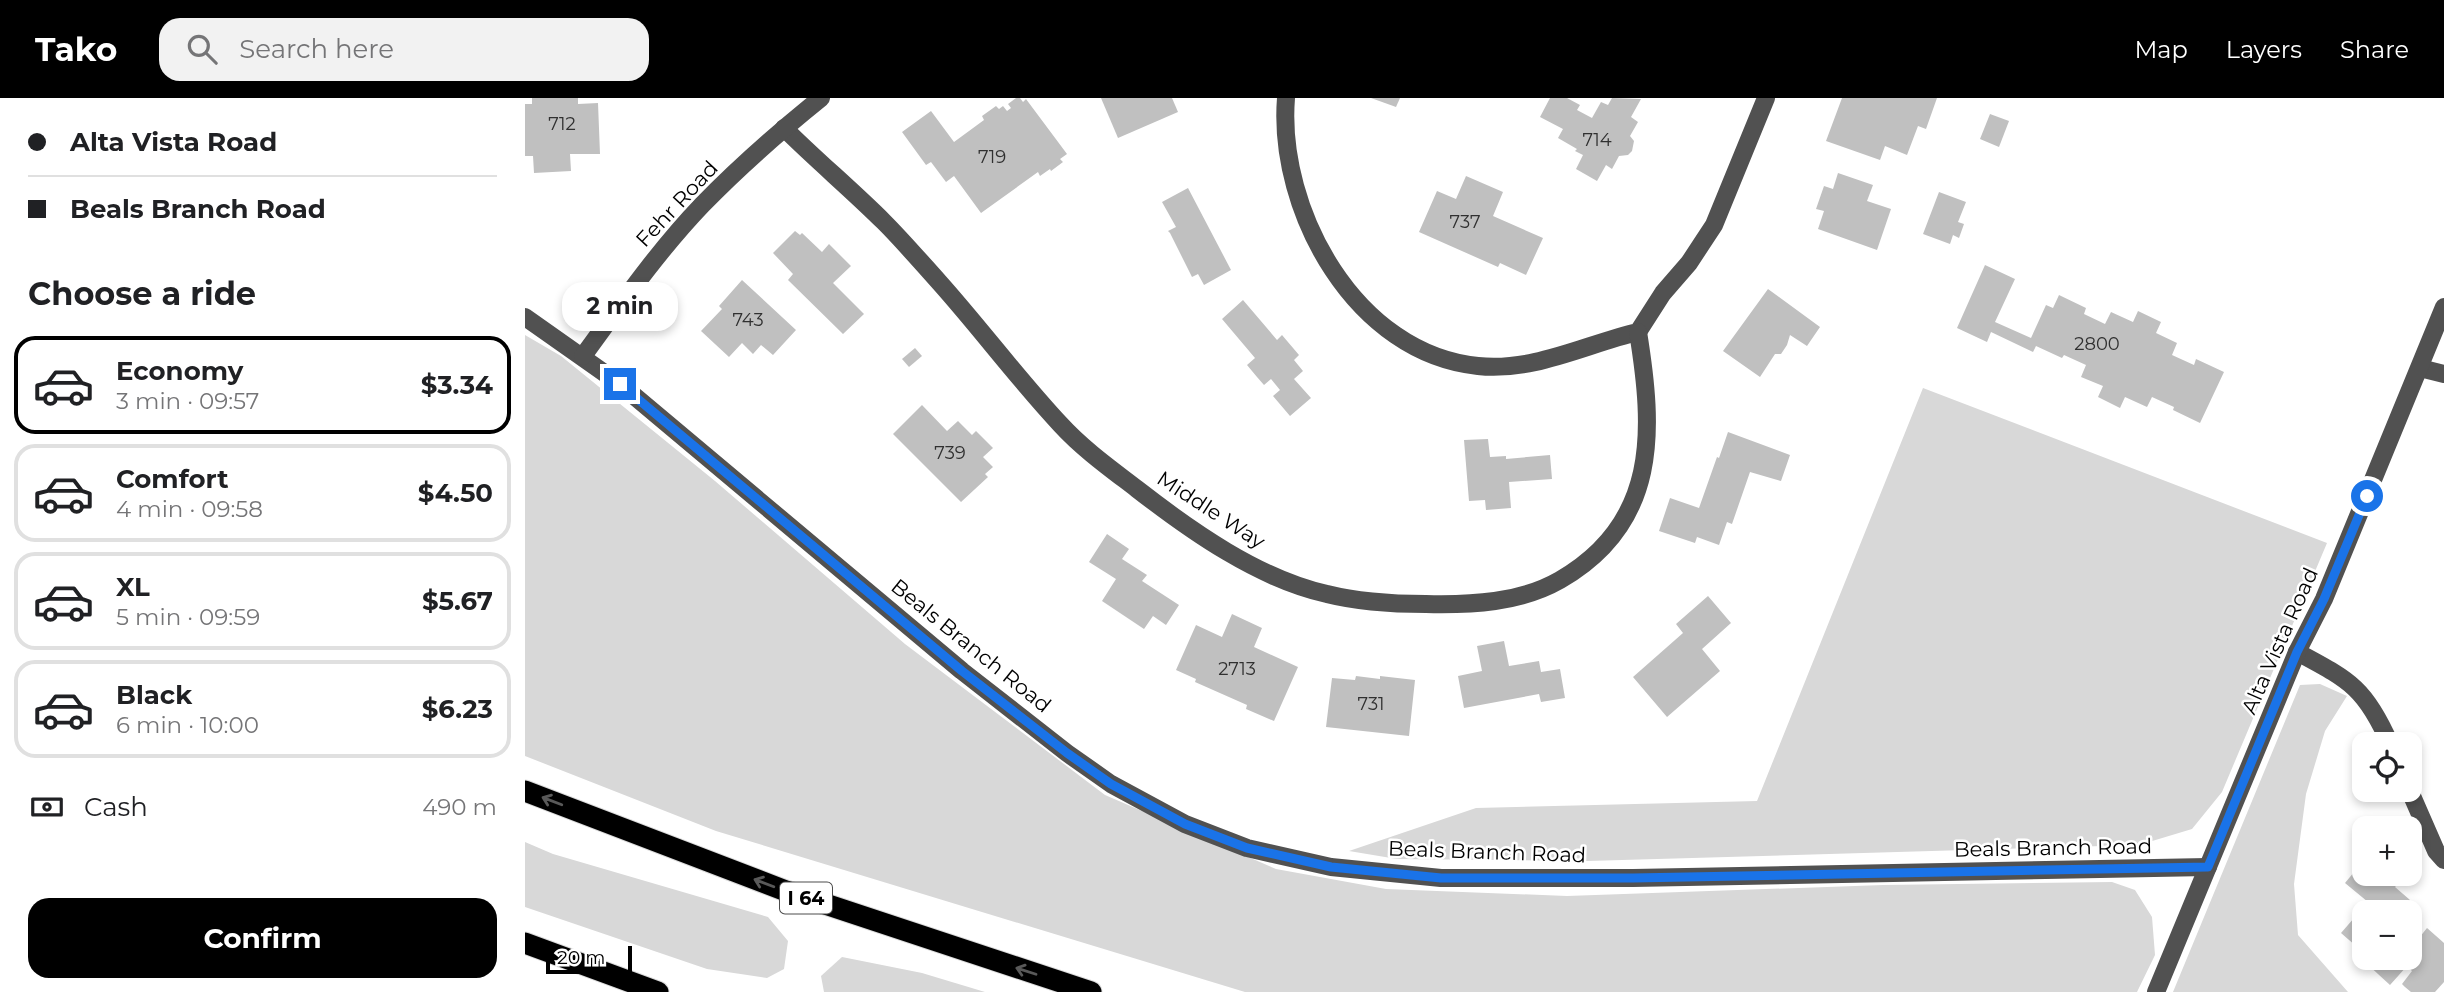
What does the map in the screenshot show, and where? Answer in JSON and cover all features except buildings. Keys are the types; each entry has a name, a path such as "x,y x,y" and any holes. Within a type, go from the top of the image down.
{"highway":[{"name":"I 64","path":"525,791 786,891 1091,992"},
{"path":"525,943 658,992"}],"street":[{"name":"Fehr Road","path":"583,356 640,278 702,205 784,128 821,98"},
{"path":"1286,98 1287,137 1296,187 1304,215 1322,254 1337,278 1393,333 1428,353 1454,362 1480,366 1512,366 1549,359 1638,332 1663,293 1689,263 1714,225 1766,98"},
{"name":"Middle Way","path":"784,128 885,222 1054,417 1091,454 1177,520 1225,551 1292,583 1326,594 1367,601 1455,605 1519,597 1557,581 1578,568 1615,532 1629,510 1647,453 1649,427 1646,376 1638,332"},
{"name":"Alta Vista Road","path":"2156,992 2297,652 2324,599 2444,307"},
{"name":"Beals Branch Road","path":"525,317 620,384 962,671 1067,753 1111,784 1185,824 1247,848 1331,867 1441,878 1646,878 2208,867"},
{"path":"2420,368 2444,374"},
{"path":"2297,652 2346,678 2360,692 2385,732"},
{"path":"2416,802 2441,853"}],"shaded area":[{"path":"525,335 561,356 715,481 905,644 1105,795 1276,869 1386,889 1567,896 1883,885 2112,882 2135,890 2152,917 2155,955 2137,992 1245,992 716,831 525,756"},
{"path":"1923,388 2327,543 2222,792 2192,829 2139,845 1587,861 1397,859 1349,851 1476,808 1757,801"},
{"path":"2320,684 2347,696 2325,731 2306,794 2294,884 2298,935 2348,992 2173,992 2300,685"},
{"path":"525,842 553,854 768,917 788,941 784,969 767,978 707,969 525,907"},
{"path":"842,957 922,973 985,992 824,992 821,976"}],"route":[{"path":"620,384 962,671 1111,784 1185,824 1247,848 1331,867 1441,878 1633,878 2208,867 2297,652 2324,599 2367,496"}]}
